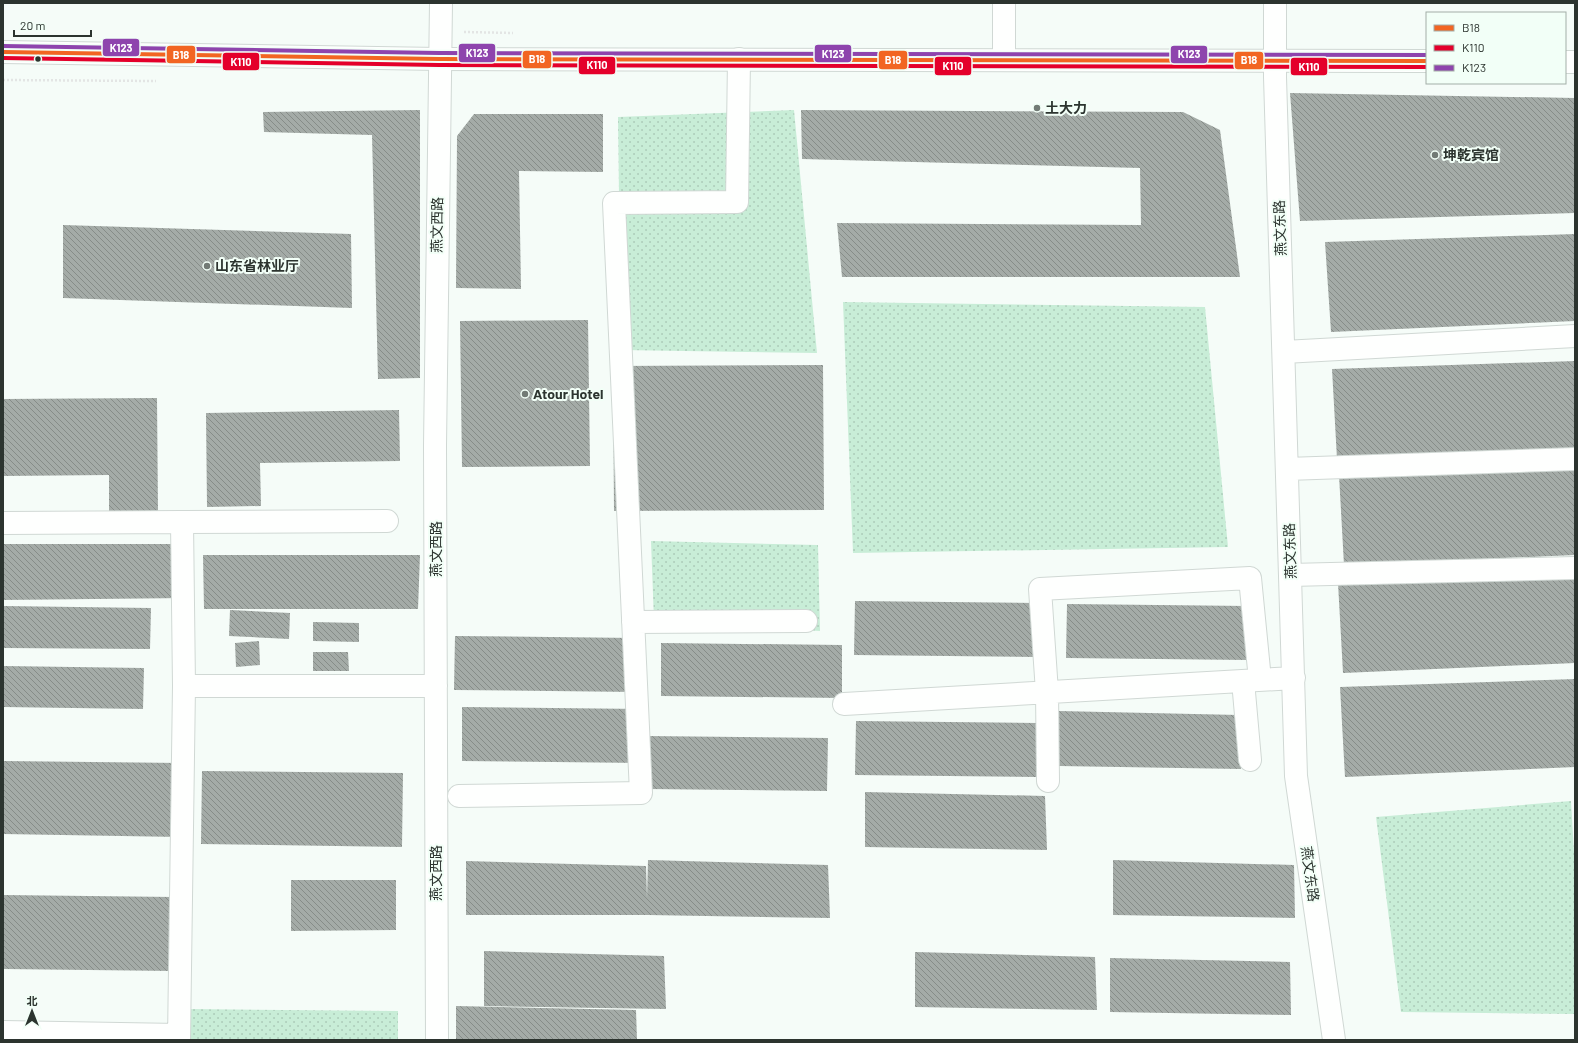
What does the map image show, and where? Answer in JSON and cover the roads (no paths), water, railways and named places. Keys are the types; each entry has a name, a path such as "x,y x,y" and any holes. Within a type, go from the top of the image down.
{"street":[{"name":"燕文西路","path":"436,1040 436,446 440,3"},
{"path":"1004,3 1004,60"},
{"name":"燕文东路","path":"1275,3 1275,60 1296,776 1334,1040"},
{"path":"3,52 439,59 1426,61"},
{"path":"459,796 640,792 614,203 737,202 738,59"},
{"path":"1284,352 1575,336"},
{"path":"1287,469 1575,459"},
{"path":"3,523 387,521"},
{"path":"3,1032 179,1037 184,686 182,522"},
{"path":"1290,575 1575,568"},
{"path":"1048,781 1048,692 1040,589 1250,578 1252,681 1250,760"},
{"path":"633,622 806,621"},
{"path":"844,704 1294,678"},
{"path":"184,686 436,686"}],"place":[{"name":"土大力","path":"1037,108"},
{"name":"坤乾宾馆","path":"1435,155"},
{"name":"山东省林业厅","path":"207,266"},
{"name":"Atour Hotel","path":"525,394"}]}
